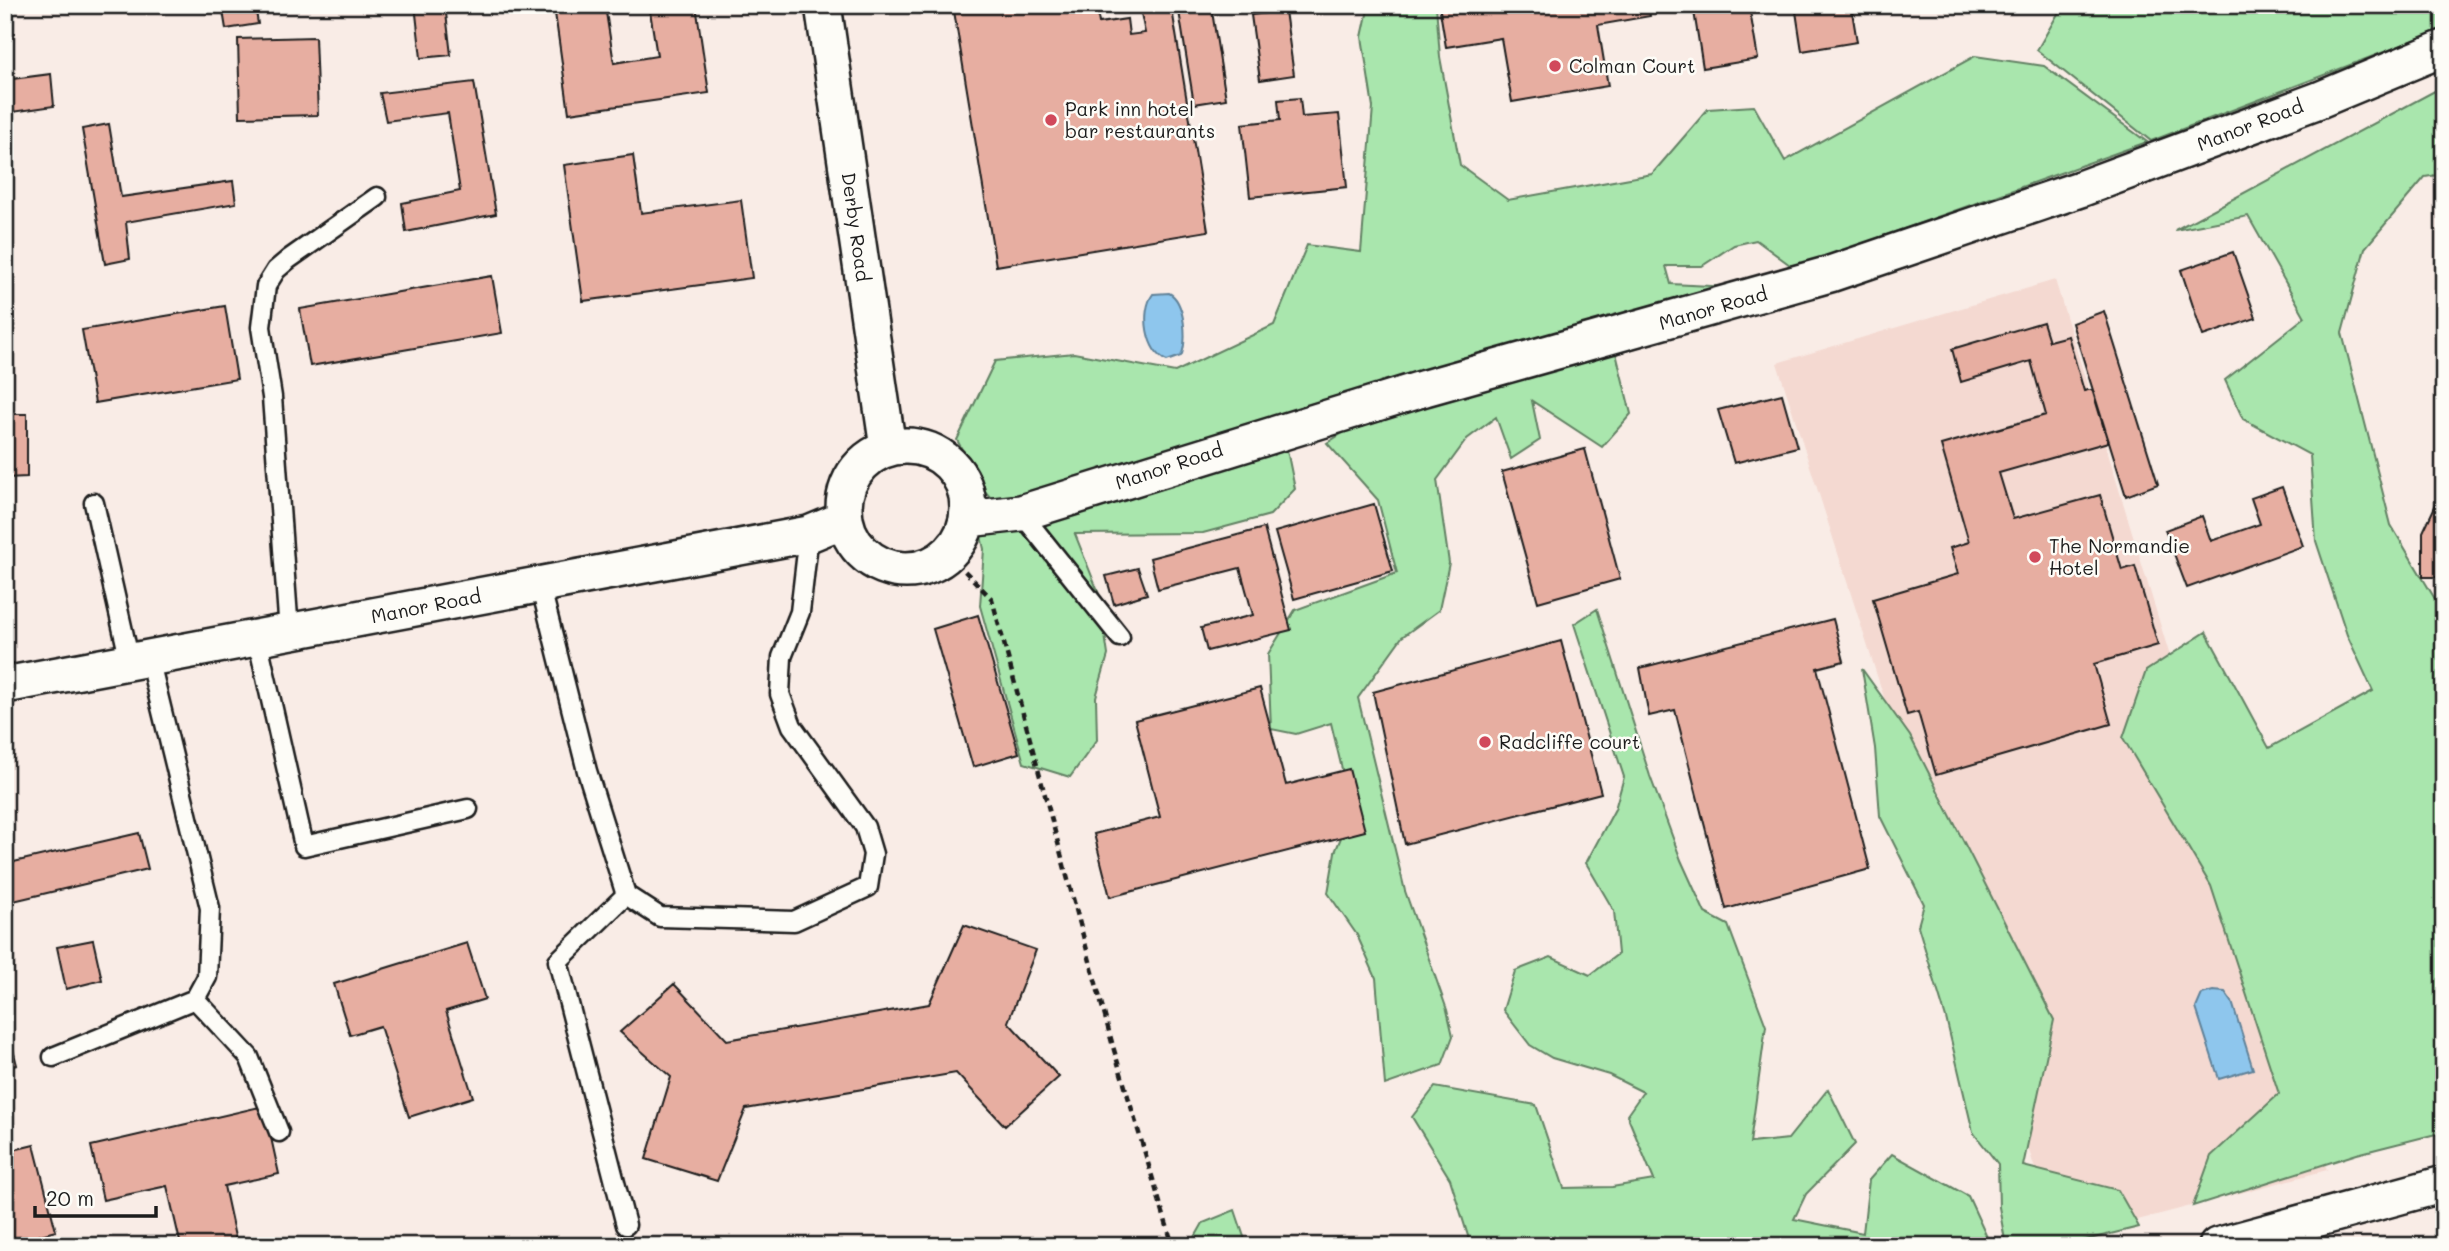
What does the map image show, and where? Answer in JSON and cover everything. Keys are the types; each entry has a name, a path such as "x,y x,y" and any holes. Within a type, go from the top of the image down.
{"street":[{"name":"Derby Road","path":"822,5 888,448"},
{"name":"Manor Road","path":"968,519 1021,513 1424,388 1830,274 2080,189 2319,100 2444,48"},
{"path":"920,447 948,461 962,478 968,498 968,519 961,538 948,554 914,570 895,569 877,563 862,552 851,537 845,519 844,501 858,467 872,455 888,448 920,447"},
{"name":"Manor Road","path":"5,685 808,534 845,519"},
{"path":"2217,1246 2444,1184"}],"lane":[{"path":"377,197 276,270 266,286 261,327 272,397 273,635 304,846 468,809"},
{"path":"53,1057 195,999 207,977 210,908 93,503"},
{"path":"1021,513 1120,637"},
{"path":"540,584 587,771 626,894 660,917 794,921 869,887 873,854 865,827 792,726 780,694 782,657 800,612 808,534"},
{"path":"626,894 558,961 626,1225"},
{"path":"195,999 249,1056 279,1132"}],"path":[{"path":"948,554 992,598 1114,1050 1173,1246"}],"shaded area":[{"path":"2055,280 2327,1170 2058,1241 1777,363"}],"green space":[{"path":"1369,5 1436,5 1440,57 1460,165 1508,200 1652,174 1708,109 1754,106 1785,161 1975,56 2044,66 2147,142 1794,268 1756,240 1734,245 1702,266 1666,266 1671,284 1731,287 997,505 983,489 957,440 995,361 1074,353 1175,372 1274,325 1307,245 1361,252 1373,107 1362,37"},
{"path":"2063,5 2444,5 2444,29 2151,141 2037,50"},
{"path":"2444,86 2444,174 2425,177 2365,248 2342,333 2391,525 2444,614 2444,1132 2357,1154 2193,1206 2211,1156 2279,1094 2211,886 2123,738 2146,671 2206,632 2269,748 2373,691 2347,635 2316,541 2310,455 2243,419 2225,380 2305,317 2248,216 2175,230"},
{"path":"1615,349 1631,414 1602,447 1532,401 1540,440 1511,459 1496,417 1467,439 1437,480 1449,563 1439,610 1402,637 1358,698 1405,891 1447,1010 1453,1036 1442,1065 1385,1085 1376,978 1357,935 1328,893 1335,852 1352,811 1331,723 1296,734 1271,729 1268,654 1295,610 1397,573 1378,500 1327,443 1363,420"},
{"path":"1286,445 1295,489 1270,515 1203,533 1075,534 1099,594 1108,655 1096,697 1097,740 1070,777 1024,763 980,606 984,549 979,528"},
{"path":"1597,609 1650,776 1681,860 1705,913 1728,925 1766,1026 1750,1143 1788,1139 1828,1089 1855,1144 1806,1194 1794,1219 1863,1233 1869,1180 1892,1154 1968,1196 1991,1246 1468,1246 1468,1236 1450,1179 1412,1117 1435,1087 1536,1105 1564,1188 1612,1187 1654,1180 1627,1115 1643,1092 1609,1075 1552,1058 1530,1045 1503,1010 1515,971 1551,957 1590,975 1618,954 1614,911 1586,863 1615,809 1624,777 1574,624"},
{"path":"1862,669 1910,736 2054,1020 2023,1166 2118,1190 2139,1227 2061,1246 2006,1246 1999,1207 1998,1164 1973,1132 1946,1018 1918,926 1924,904 1880,816 1875,748"},
{"path":"1235,1210 1247,1246 1190,1246 1203,1223"}],"water":[{"path":"1169,293 1179,304 1182,313 1184,341 1181,356 1167,361 1154,350 1146,321 1149,301 1153,294"},
{"path":"2225,992 2232,1002 2253,1069 2219,1079 2196,1008 2202,994"}],"building":[{"path":"222,5 255,5 258,24 226,29"},
{"path":"415,5 445,5 451,55 421,58"},
{"path":"649,5 696,5 709,93 569,113 555,13 605,6 614,63 657,56"},
{"path":"953,5 1096,5 1099,23 1127,19 1129,35 1145,33 1141,13 1172,9 1208,231 996,266"},
{"path":"1178,5 1211,5 1226,99 1194,104"},
{"name":"Colman Court","path":"1439,5 1648,5 1650,16 1598,25 1608,86 1512,102 1501,38 1446,47"},
{"path":"1693,5 1749,5 1758,59 1703,68"},
{"path":"1795,5 1851,5 1857,42 1802,51"},
{"path":"1285,11 1294,75 1260,80 1251,15"},
{"path":"315,37 318,115 240,117 238,39"},
{"path":"51,74 54,106 5,113 5,80"},
{"path":"474,82 496,214 406,232 402,203 460,191 448,113 386,121 380,93"},
{"path":"1300,98 1302,117 1339,114 1347,187 1250,197 1242,124 1280,120 1278,100"},
{"path":"109,124 121,197 233,181 236,203 126,222 130,259 105,264 82,129"},
{"path":"633,155 641,213 741,200 752,278 583,301 564,165"},
{"path":"2233,252 2256,318 2203,336 2181,270"},
{"path":"492,276 502,333 310,366 300,309"},
{"path":"225,306 237,379 95,403 82,330"},
{"path":"2104,311 2158,484 2126,496 2072,323"},
{"name":"The Normandie Hotel","path":"2043,322 2049,341 2068,336 2084,391 2092,389 2108,442 1999,473 2013,519 2100,495 2122,570 2135,566 2158,645 2094,664 2111,724 1936,775 1918,712 1907,715 1873,599 1958,574 1950,548 1969,542 1941,445 2046,415 2031,361 1961,382 1952,349"},
{"path":"1782,394 1797,447 1734,463 1718,410"},
{"path":"5,414 27,414 27,477 5,478"},
{"path":"1585,449 1620,579 1538,602 1502,472"},
{"path":"2282,487 2303,546 2187,588 2165,530 2202,516 2211,541 2260,524 2251,498"},
{"path":"2444,487 2444,577 2423,577 2423,532"},
{"path":"1374,504 1393,571 1294,599 1275,532"},
{"path":"1264,528 1291,630 1207,651 1201,628 1253,615 1240,568 1158,589 1150,558"},
{"path":"1138,568 1147,594 1114,604 1106,576"},
{"path":"978,615 1019,753 973,767 933,629"},
{"path":"1833,619 1844,661 1817,668 1870,869 1726,909 1675,710 1649,716 1640,668"},
{"name":"Radcliffe court","path":"1561,641 1601,793 1405,844 1373,692"},
{"path":"1260,688 1286,785 1349,769 1365,831 1110,897 1094,834 1160,817 1135,720"},
{"path":"139,833 148,869 5,903 5,864"},
{"path":"964,925 1036,950 1008,1022 1059,1077 1005,1126 956,1073 746,1109 717,1181 646,1159 671,1077 620,1032 674,984 727,1040 929,1004"},
{"path":"93,940 102,980 66,989 57,947"},
{"path":"467,943 485,999 446,1011 473,1097 409,1117 380,1026 350,1035 334,984"},
{"path":"5,1018 17,1065 5,1068"},
{"path":"264,1106 279,1174 224,1186 237,1246 181,1246 167,1186 103,1200 91,1146"},
{"path":"34,1145 56,1231 13,1242 5,1214 5,1152"}],"place":[{"name":"Colman Court","path":"1555,66"},
{"name":"Park inn hotel bar restaurants","path":"1051,120"},
{"name":"The Normandie Hotel","path":"2035,557"},
{"name":"Radcliffe court","path":"1485,742"}]}
